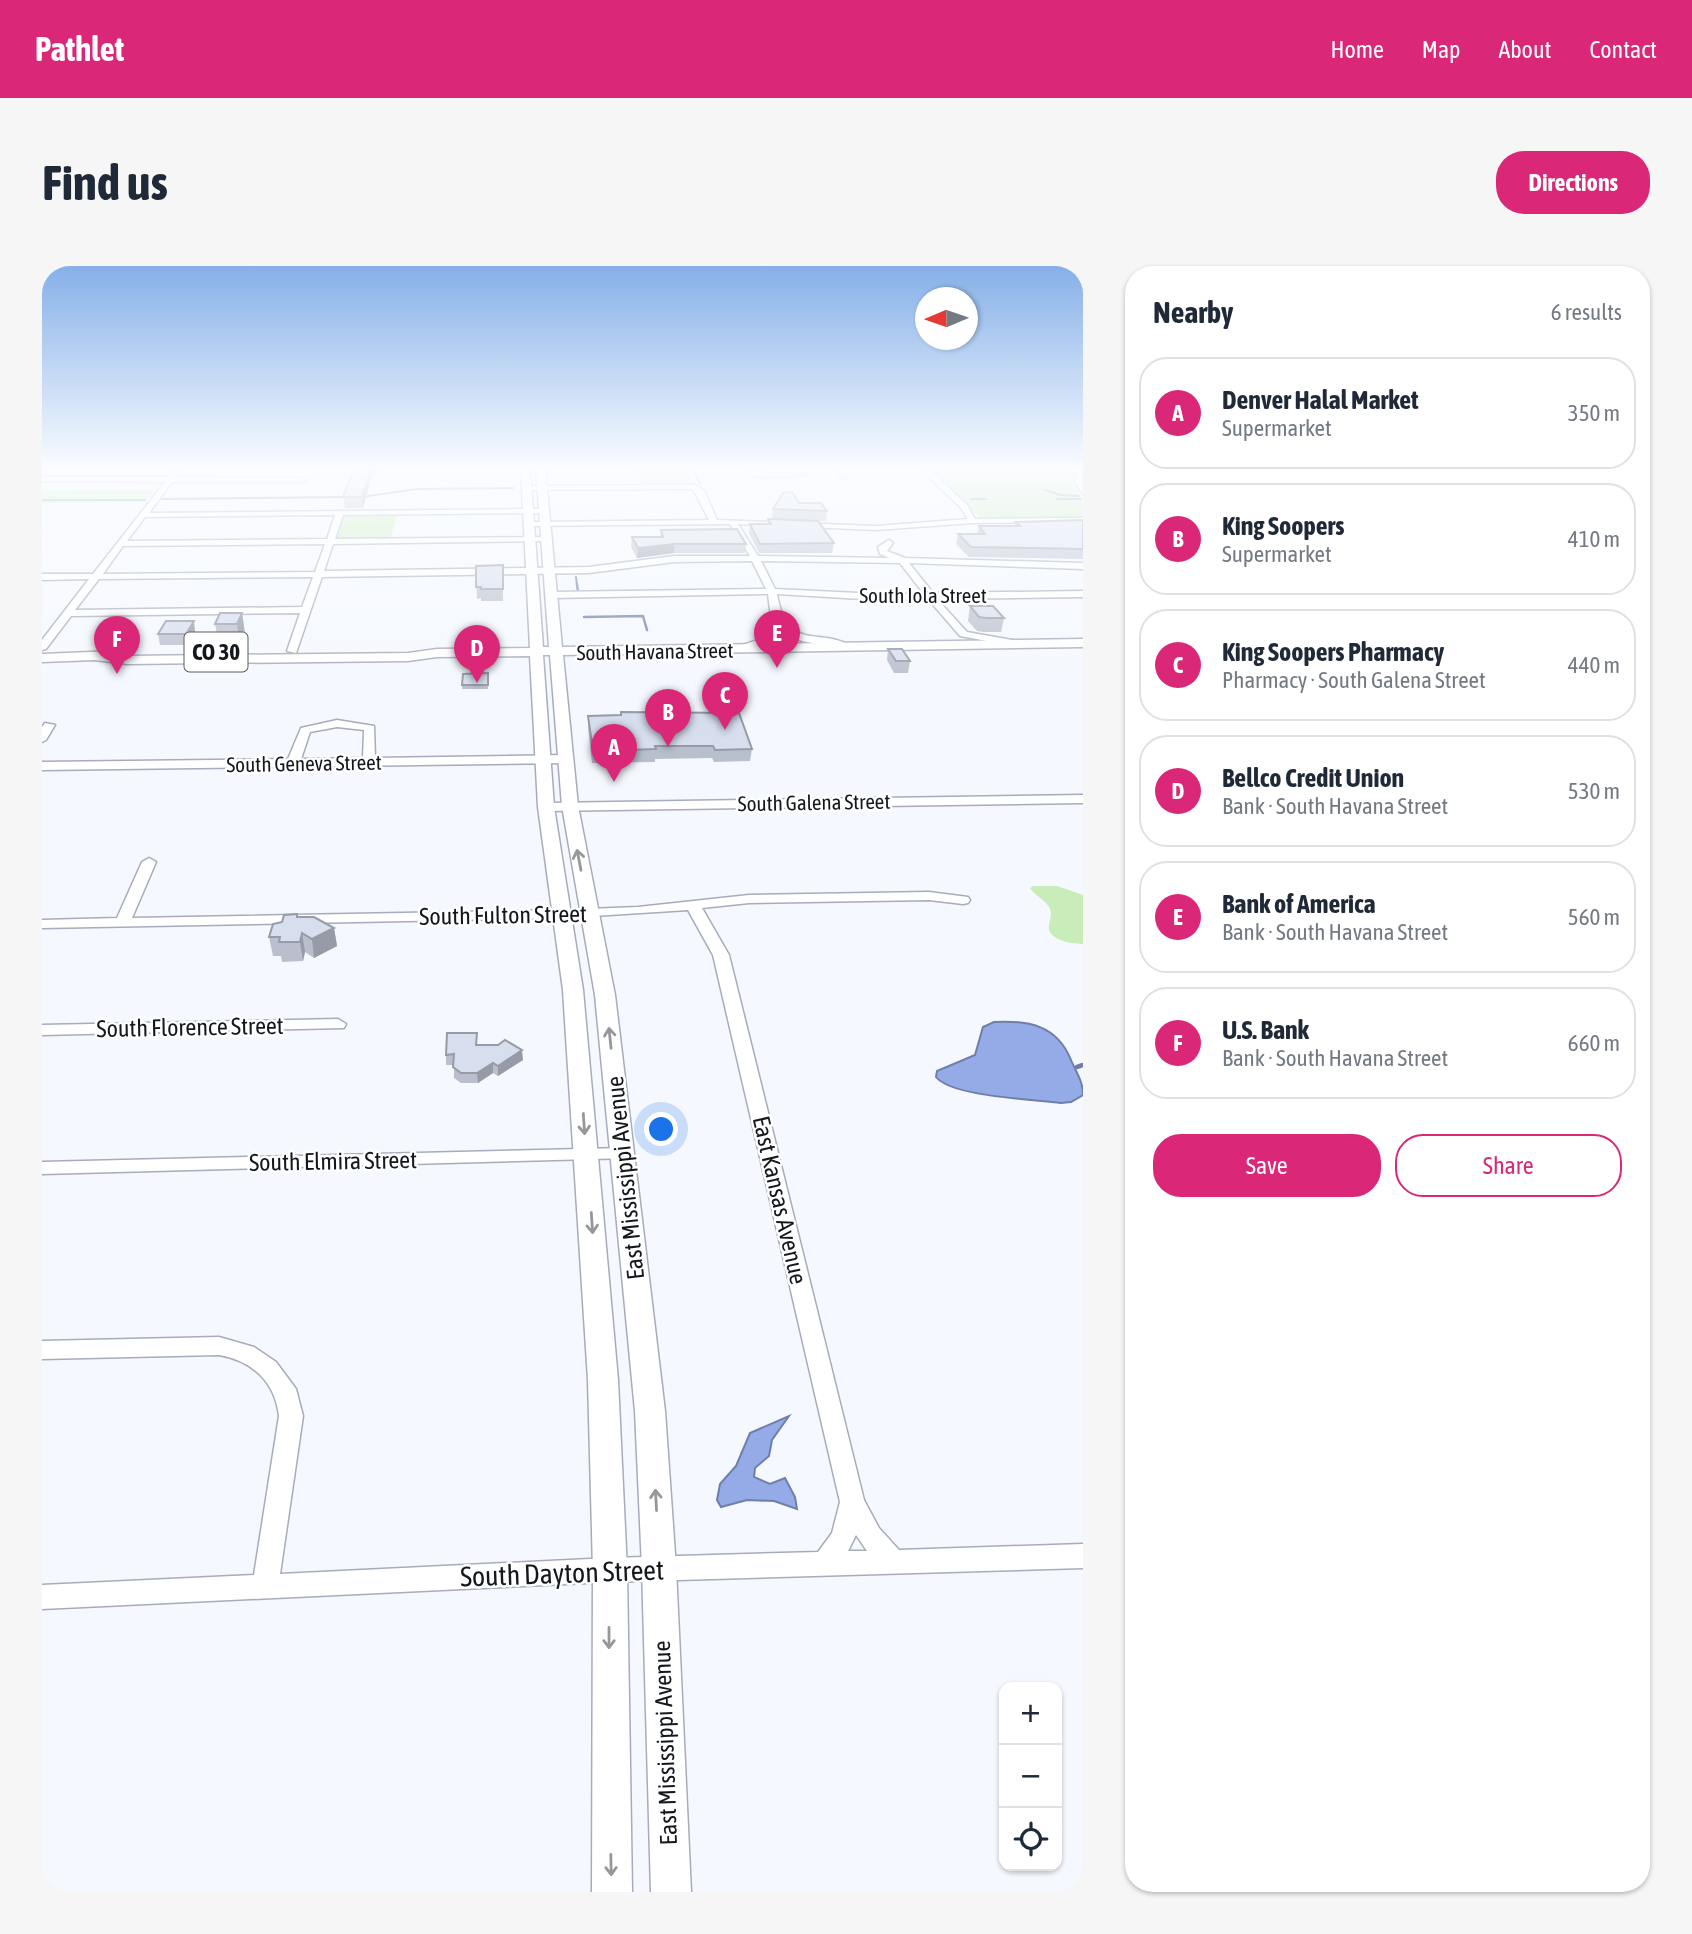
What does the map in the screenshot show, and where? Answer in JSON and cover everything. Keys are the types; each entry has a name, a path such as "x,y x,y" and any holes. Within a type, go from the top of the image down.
{"main road":[{"name":"East Mississippi Avenue","path":"530,544 546,807 573,990 605,1415 610,1570 612,1892"},
{"name":"East Mississippi Avenue","path":"548,544 570,806 605,995 650,1411 659,1568 671,1892"},
{"name":"South Havana Street","path":"100,657 117,660 268,659 331,650 557,653 1083,643"},
{"name":"South Havana Street","path":"42,658 199,652 419,656 437,653"},
{"path":"173,660 199,652"}],"street":[{"path":"42,647 120,544 133,544"},
{"path":"297,655 307,610 329,544"},
{"path":"748,544 772,591 774,606 793,648"},
{"path":"892,544 946,616 967,635 1020,644"},
{"path":"42,577 533,572 594,569 666,560 898,550 1083,566"},
{"name":"South Iola Street","path":"552,595 772,591 813,591 879,597 1083,594"},
{"path":"68,612 307,610"},
{"path":"931,645 956,637 945,621 946,616"},
{"path":"783,627 806,639 848,646"},
{"path":"741,649 776,637 783,627"},
{"path":"293,763 305,730 316,726 341,724 370,728 369,762"},
{"path":"42,738 48,725"},
{"name":"South Geneva Street","path":"42,766 566,759"},
{"name":"South Galena Street","path":"546,807 1083,799"},
{"path":"123,922 149,862"},
{"name":"South Fulton Street","path":"42,924 590,913 648,910 737,899 929,896 963,900"},
{"name":"East Kansas Avenue","path":"692,904 717,945 723,963 852,1502 870,1536 894,1562"},
{"name":"South Florence Street","path":"42,1030 338,1024"},
{"name":"South Elmira Street","path":"42,1168 623,1154"},
{"path":"42,1350 219,1346 247,1353 274,1373 288,1393 291,1416 265,1588"},
{"name":"East Kansas Avenue","path":"824,1564 843,1538 852,1502"},
{"name":"South Dayton Street","path":"42,1597 659,1568 1083,1556"}],"green space":[{"path":"1057,886 1083,895 1083,944 1063,941 1051,933 1050,910 1030,888"}],"water":[{"path":"994,1022 1030,1024 1058,1039 1081,1081 1083,1095 1071,1102 1061,1103 994,1096 958,1089 936,1077 937,1071 975,1055 983,1027"},
{"path":"789,1416 772,1440 769,1456 755,1468 754,1477 770,1484 785,1478 795,1497 797,1509 774,1501 747,1500 721,1507 717,1500 720,1484 736,1466 750,1433"}],"building":[{"path":"636,544 746,544 674,544 638,548"},
{"path":"968,544 1083,544 1083,549 971,547"},
{"path":"503,565 503,589 476,587 476,566"},
{"path":"970,606 993,606 1004,618 979,617"},
{"path":"220,613 242,613 237,624 215,624"},
{"path":"166,621 194,621 186,634 158,634"},
{"path":"888,649 902,649 910,661 896,661"},
{"path":"488,673 488,685 462,685 463,674"},
{"path":"621,712 739,713 752,749 715,750 713,746 655,746 656,749 593,751 588,716 621,715"},
{"path":"297,914 297,917 314,917 334,928 312,939 302,933 300,942 279,942 280,937 269,937 273,924 282,922 284,915"},
{"path":"447,1033 477,1033 476,1045 498,1045 505,1040 522,1050 498,1066 493,1063 477,1073 461,1073 453,1067 454,1054 446,1055"}],"waterway":[{"path":"576,577 577,586"},
{"path":"577,584 578,592"},
{"path":"584,617 643,616 647,630"},
{"path":"1077,1067 1083,1065"}],"place":[{"name":"Bank of America","path":"777,668"},
{"name":"U.S. Bank","path":"117,674"},
{"name":"Bellco Credit Union","path":"477,683"},
{"name":"King Soopers Pharmacy","path":"725,730"},
{"name":"King Soopers","path":"668,747"},
{"name":"Denver Halal Market","path":"614,782"}]}
